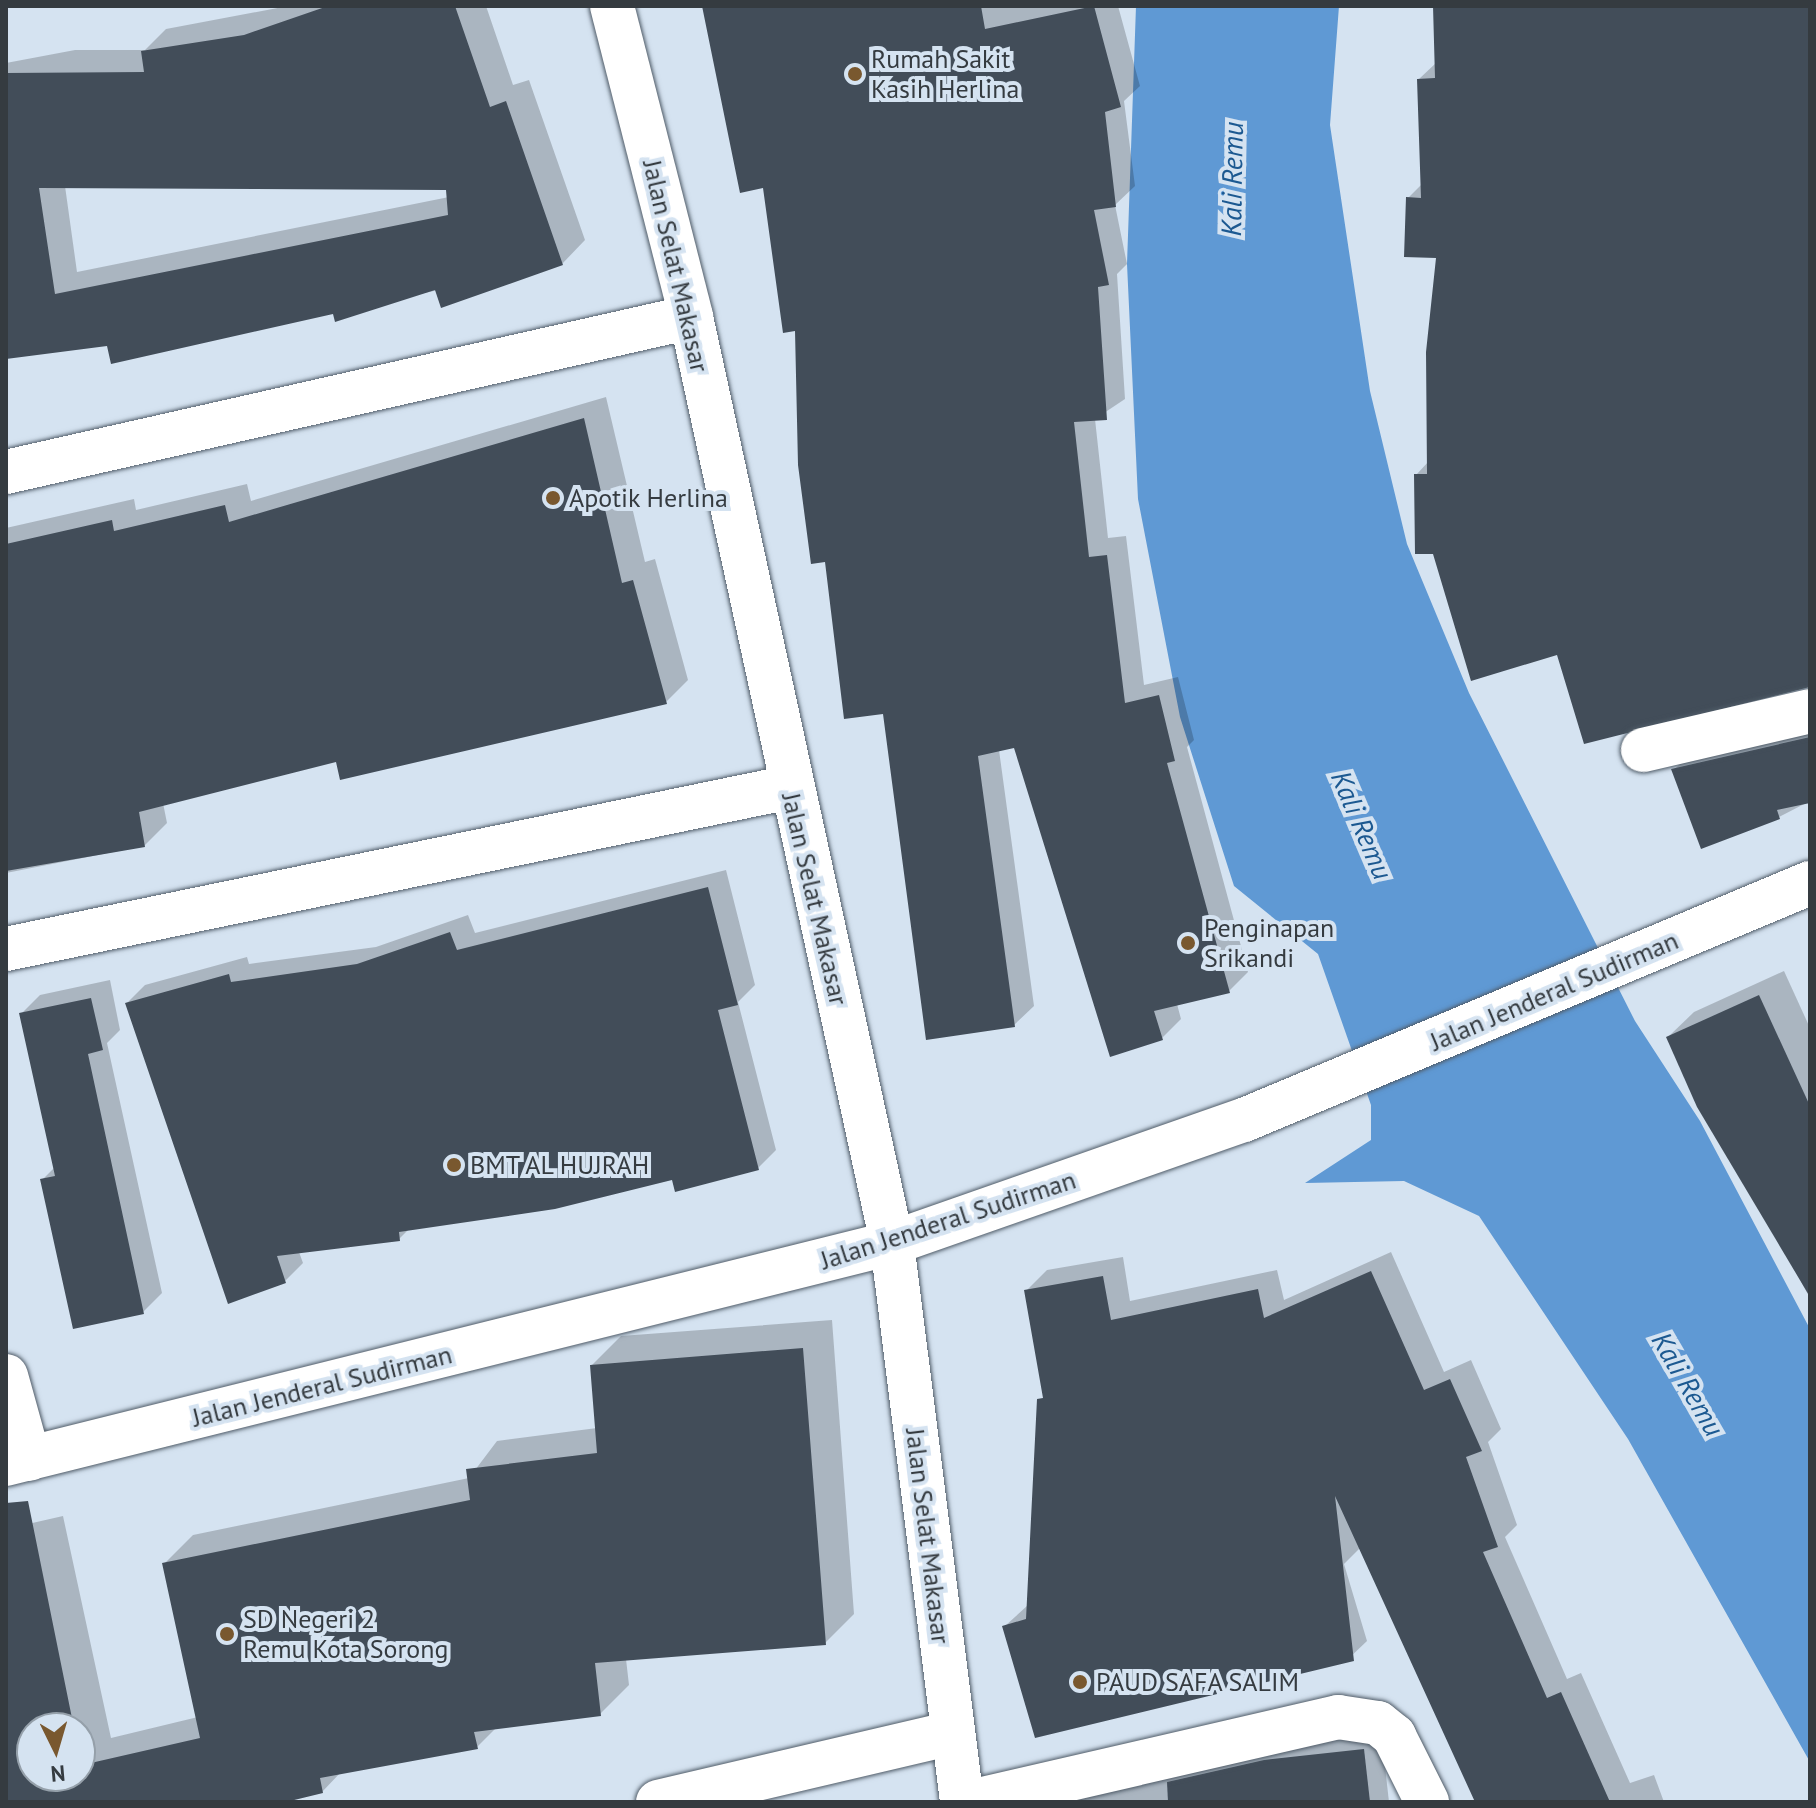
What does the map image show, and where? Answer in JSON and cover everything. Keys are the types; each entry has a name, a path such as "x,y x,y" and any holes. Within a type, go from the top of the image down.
{"street":[{"name":"Jalan Selat Makasar","path":"612,6 691,317 790,787 892,1243 962,1802"},
{"path":"6,472 691,317"},
{"path":"1643,750 1810,711"},
{"path":"6,949 790,787"},
{"name":"Jalan Jenderal Sudirman","path":"17,1462 892,1243 1244,1120 1810,883"},
{"path":"6,1376 17,1462"},
{"path":"970,1802 1338,1717 1378,1723 1394,1736 1427,1802"},
{"path":"658,1802 953,1733"}],"water":[{"name":"Kali Remu","path":"1136,6 1339,6 1330,125 1370,391 1407,544 1469,693 1635,1021 1700,1121 1810,1329 1810,1762 1628,1439 1479,1216 1404,1181 1305,1183 1371,1140 1371,1105 1318,954 1234,886 1180,717 1138,499 1127,264"}],"building":[{"path":"328,6 455,6 490,107 506,101 563,265 441,308 435,290 335,322 333,314 111,364 107,346 6,359 6,73 144,72 141,51 244,35","holes":["39,188 446,190 448,215 55,294"]},
{"path":"702,6 981,6 985,29 1094,6 1121,107 1105,112 1116,207 1094,210 1109,285 1098,287 1107,420 1074,422 1089,557 1107,555 1125,703 1159,695 1175,761 1167,763 1230,993 1154,1011 1163,1040 1110,1057 1014,748 978,756 1015,1027 926,1040 883,714 844,719 825,562 811,564 798,465 795,331 783,333 763,188 740,193"},
{"path":"1433,6 1810,6 1810,687 1584,744 1557,655 1471,681 1433,554 1415,554 1414,474 1427,474 1426,352 1436,258 1404,257 1406,197 1421,198 1417,79 1435,78"},
{"path":"584,418 622,583 633,580 667,704 340,780 336,762 139,812 145,847 6,871 6,544 112,520 114,531 225,505 229,522"},
{"path":"1810,737 1810,803 1777,810 1780,819 1701,849 1671,769"},
{"path":"708,887 738,1005 718,1010 759,1170 675,1192 672,1180 555,1209 399,1232 400,1241 277,1256 286,1283 228,1304 125,1003 229,974 231,982 357,964 450,932 457,950"},
{"path":"1759,995 1810,1106 1810,1297 1697,1107 1666,1037"},
{"path":"91,998 103,1050 88,1054 144,1314 73,1329 40,1179 55,1176 19,1013"},
{"path":"1371,1271 1424,1390 1450,1379 1482,1451 1466,1457 1498,1547 1483,1552 1547,1698 1561,1692 1610,1802 1475,1802 1335,1496 1354,1661 1035,1738 1002,1626 1026,1619 1037,1399 1043,1398 1024,1290 1103,1276 1111,1320 1258,1289 1264,1318"},
{"path":"803,1348 826,1645 595,1663 601,1716 474,1732 478,1749 320,1778 323,1793 286,1802 6,1802 6,1503 28,1501 71,1712 16,1712 16,1792 96,1792 96,1762 200,1738 162,1563 470,1500 466,1469 597,1453 590,1365"},
{"path":"1364,1749 1370,1802 1168,1802 1167,1782 1264,1760"}],"place":[{"name":"Rumah Sakit Kasih Herlina","path":"855,74"},
{"name":"Apotik Herlina","path":"553,498"},
{"name":"Penginapan Srikandi","path":"1188,943"},
{"name":"BMT AL HUJRAH","path":"454,1165"},
{"name":"SD Negeri 2 Remu Kota Sorong","path":"227,1634"},
{"name":"PAUD SAFA SALIM","path":"1080,1682"}]}
